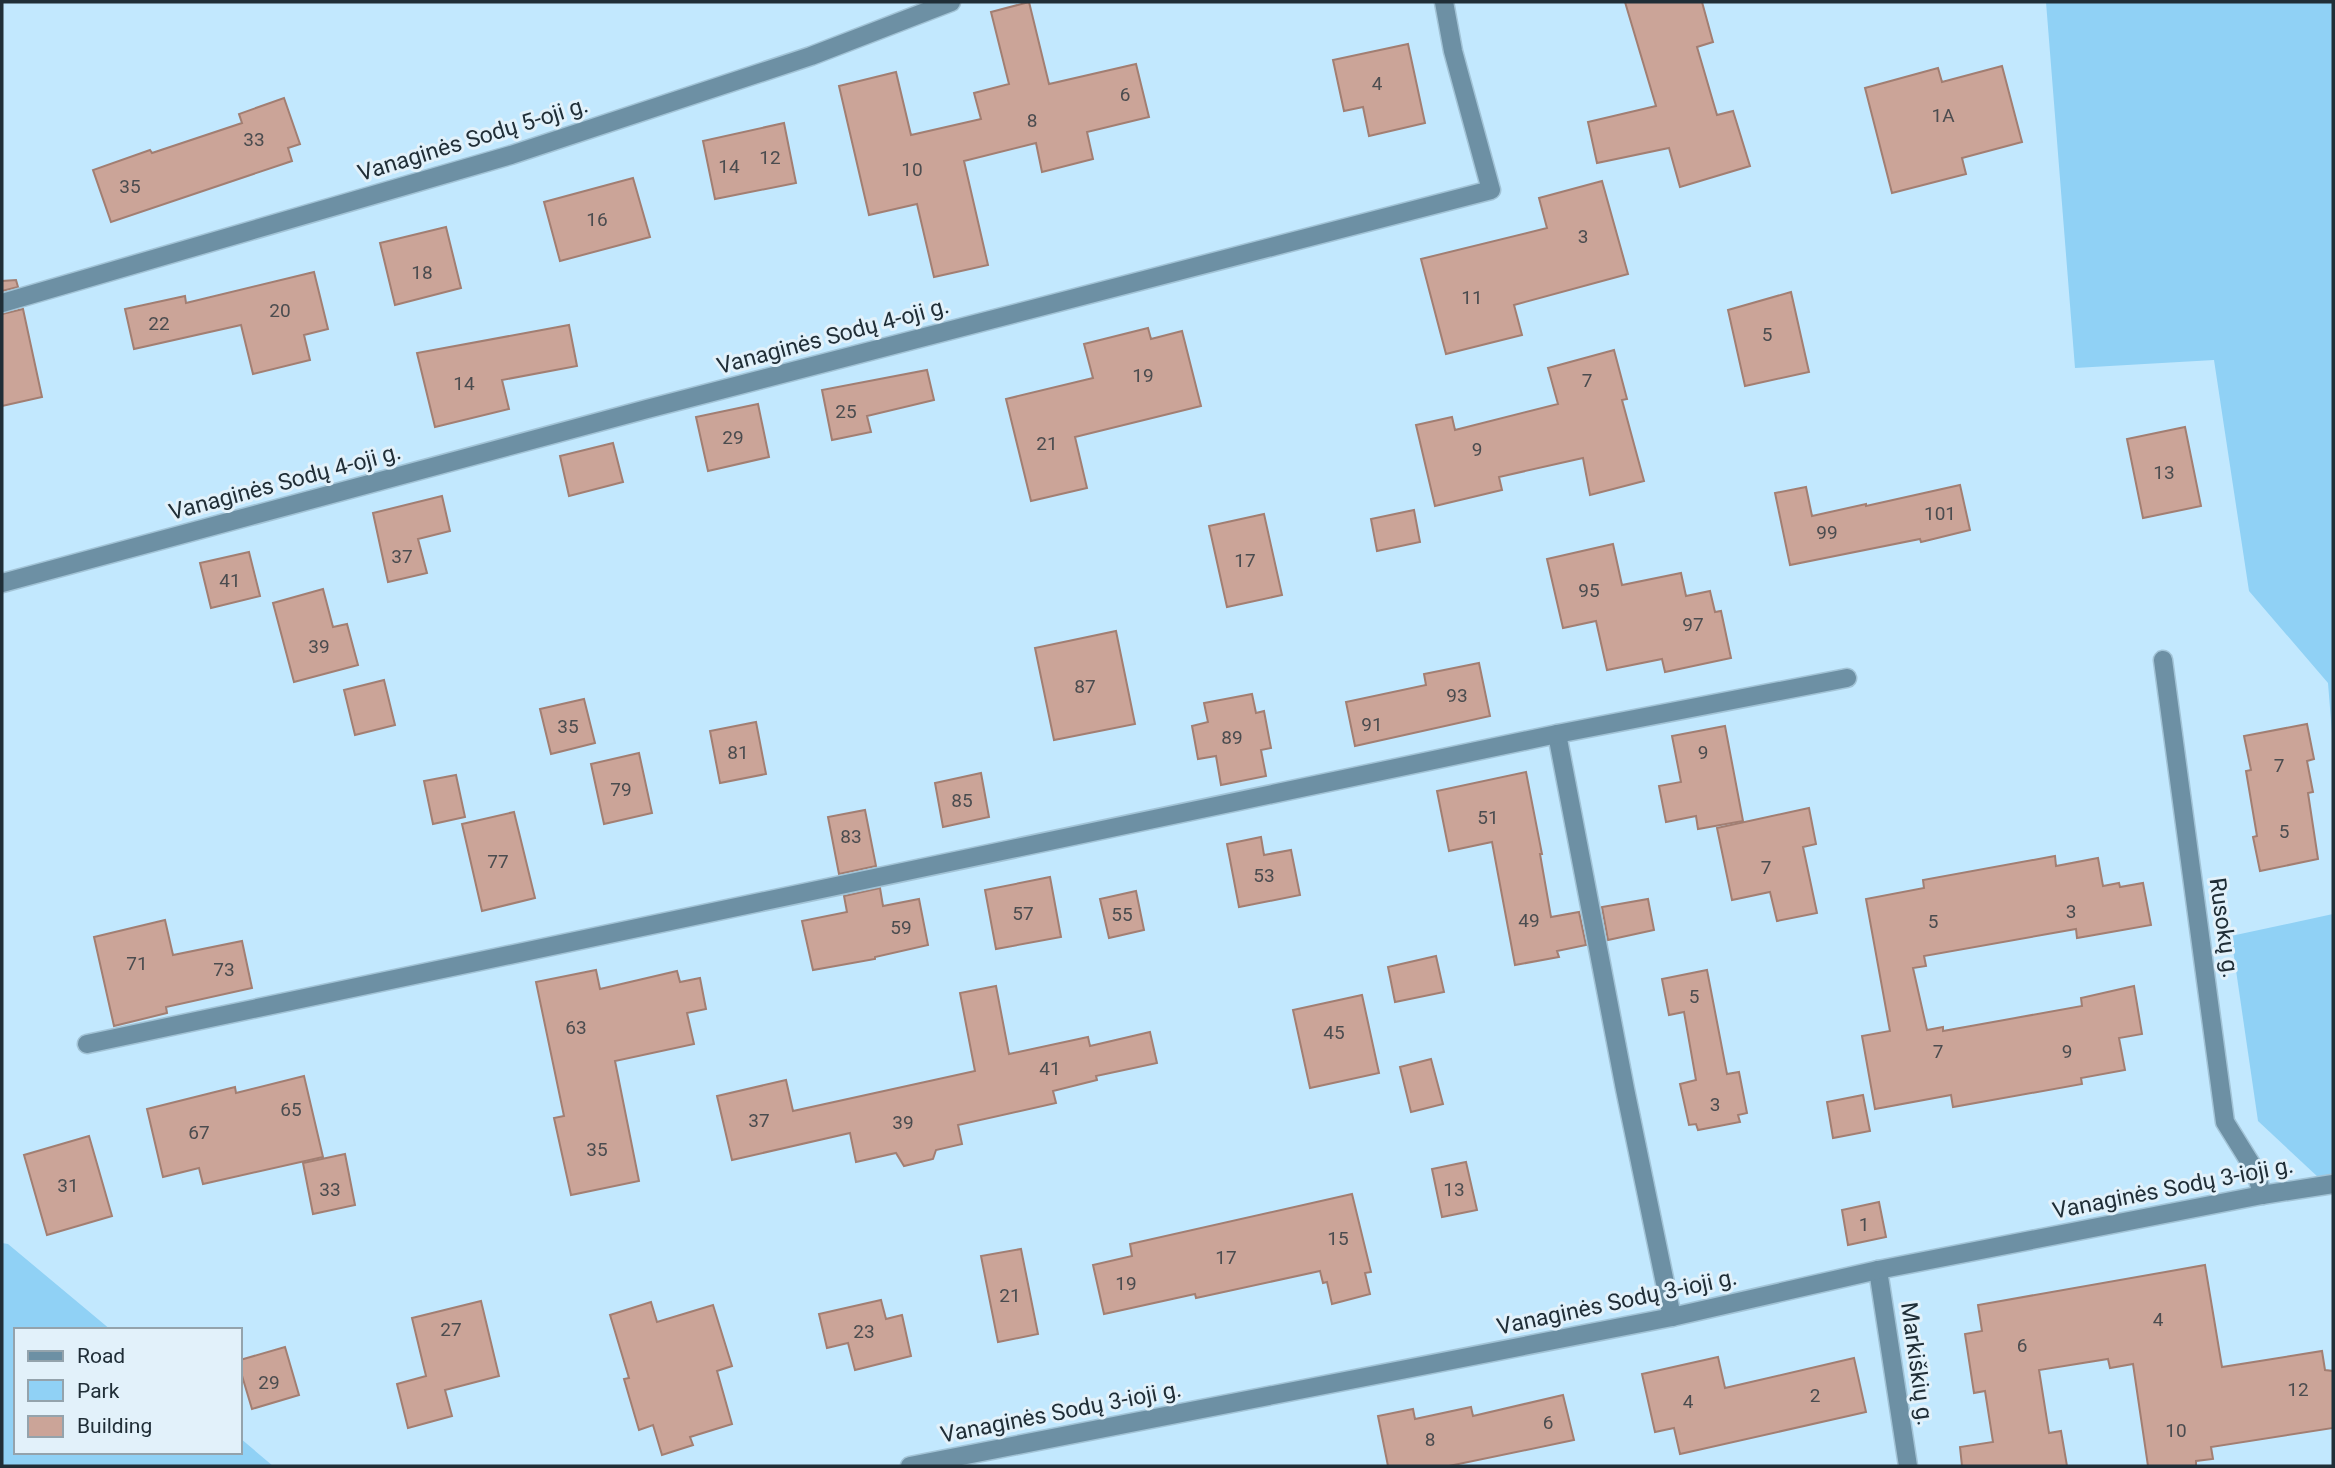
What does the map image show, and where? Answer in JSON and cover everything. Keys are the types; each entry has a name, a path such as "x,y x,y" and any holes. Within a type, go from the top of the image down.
{"street":[{"name":"Vanaginės Sodų 5-oji g.","path":"2,303 511,155 811,56 951,2"},
{"name":"Vanaginės Sodų 4-oji g.","path":"2,583 647,409 1491,190 1453,51 1444,2"},
{"name":"Rusokų g.","path":"2163,660 2225,1122 2256,1172 2262,1195"},
{"path":"87,1044 1557,734 1847,678"},
{"path":"1557,734 1672,1317"},
{"name":"Vanaginės Sodų 3-ioji g.","path":"910,1466 1672,1317 1878,1270 2262,1195 2333,1184"},
{"name":"Markiškių g.","path":"1878,1270 1908,1466"}],"green space":[{"path":"2046,2 2333,2 2333,746 2328,683 2249,591 2214,360 2075,368"},
{"path":"2333,914 2333,1191 2258,1121 2231,936"},
{"path":"2,1243 8,1244 109,1328 14,1328 14,1454 242,1454 242,1440 273,1466 2,1466"}],"building":[{"path":"1029,2 1049,84 1136,64 1149,117 1087,132 1093,159 1042,172 1036,143 964,161 988,265 934,277 917,204 869,215 839,86 896,72 911,135 981,119 974,93 1009,84 991,12"},
{"path":"1625,2 1702,2 1713,42 1697,47 1717,115 1733,111 1750,166 1680,187 1669,148 1597,163 1588,122 1656,106"},
{"path":"1408,44 1425,123 1369,136 1363,107 1344,111 1333,60"},
{"path":"2002,66 2022,142 1962,158 1966,174 1892,193 1865,88 1938,68 1942,82"},
{"path":"284,98 300,144 288,148 292,161 111,222 93,170 242,123 239,114"},
{"path":"784,123 796,183 715,199 703,141"},
{"path":"633,178 650,237 560,261 544,202"},
{"path":"1602,181 1628,274 1514,305 1522,335 1446,354 1421,259 1547,228 1539,198"},
{"path":"446,227 461,288 395,305 380,243"},
{"path":"314,272 328,329 304,335 310,360 253,374 241,325 134,349 125,309 185,296 186,303"},
{"path":"16,280 18,287 2,291 2,281"},
{"path":"1791,292 1809,372 1745,386 1728,310"},
{"path":"23,309 42,397 2,406 2,314"},
{"path":"569,325 577,366 502,380 509,409 435,427 417,353"},
{"path":"1148,328 1151,339 1182,331 1201,406 1075,437 1087,488 1031,501 1006,399 1093,378 1084,344"},
{"path":"1614,350 1627,399 1622,400 1644,481 1590,495 1583,458 1499,477 1502,490 1435,506 1416,425 1452,417 1455,430 1558,404 1548,368"},
{"path":"927,370 934,400 867,416 871,432 832,440 822,390"},
{"path":"758,404 769,457 708,471 696,417"},
{"path":"2185,427 2201,506 2143,518 2127,439"},
{"path":"613,443 623,482 569,496 560,456"},
{"path":"1960,485 1970,530 1921,542 1920,539 1790,565 1775,493 1806,487 1812,516"},
{"path":"442,496 450,531 418,539 427,573 388,582 373,513"},
{"path":"1414,510 1420,542 1377,551 1371,519"},
{"path":"1264,514 1282,595 1227,607 1209,526"},
{"path":"1613,544 1622,585 1681,573 1686,596 1710,591 1715,612 1721,611 1731,658 1665,672 1662,659 1607,670 1596,621 1563,628 1547,559"},
{"path":"249,552 260,596 211,608 200,563"},
{"path":"323,589 333,627 347,624 358,665 294,682 273,603"},
{"path":"1116,631 1135,724 1054,740 1035,648"},
{"path":"1479,663 1490,716 1355,746 1346,702 1426,685 1424,674"},
{"path":"384,680 395,725 355,735 344,690"},
{"path":"1252,694 1256,713 1264,711 1271,748 1261,750 1266,776 1221,785 1216,756 1198,759 1192,726 1208,722 1204,703"},
{"path":"584,699 595,743 551,754 540,709"},
{"path":"756,722 766,774 720,783 710,731"},
{"path":"2307,724 2314,759 2307,761 2313,792 2308,793 2318,859 2260,871 2253,837 2257,836 2246,771 2251,770 2244,736"},
{"path":"1725,726 1743,821 1698,829 1696,816 1666,822 1659,786 1681,782 1672,736"},
{"path":"639,753 652,813 604,824 591,764"},
{"path":"1526,772 1551,917 1579,912 1586,945 1557,951 1559,957 1515,965 1492,842 1449,851 1437,791"},
{"path":"981,773 989,817 943,827 935,783"},
{"path":"456,775 465,817 433,824 424,781"},
{"path":"1809,808 1816,844 1803,847 1817,913 1777,921 1770,892 1732,900 1717,828"},
{"path":"865,810 876,866 839,874 828,817"},
{"path":"514,812 535,898 482,911 462,824"},
{"path":"1261,837 1264,855 1291,850 1300,895 1239,907 1227,844"},
{"path":"2055,856 2056,866 2098,858 2103,886 2119,883 2120,887 2143,883 2151,925 2077,938 2076,929 1924,956 1926,966 1913,968 1927,1030 1943,1027 1943,1031 2082,1006 2081,998 2134,986 2142,1034 2119,1038 2125,1070 2081,1078 2082,1084 1953,1107 1951,1095 1875,1109 1862,1036 1890,1031 1866,899 1924,888 1923,880"},
{"path":"1050,877 1061,937 996,949 985,890"},
{"path":"880,888 883,906 919,899 928,945 875,959 813,970 802,921 847,912 844,896"},
{"path":"1136,891 1144,930 1109,938 1100,899"},
{"path":"1648,899 1654,930 1608,940 1602,907"},
{"path":"165,920 173,955 242,941 252,988 166,1007 167,1013 114,1026 94,937"},
{"path":"1436,956 1444,992 1395,1002 1388,967"},
{"path":"596,970 600,989 677,971 680,982 700,978 706,1009 687,1013 694,1044 615,1061 639,1181 571,1195 554,1118 564,1116 536,982"},
{"path":"1707,970 1727,1074 1739,1072 1747,1113 1738,1115 1740,1122 1698,1130 1696,1124 1689,1125 1680,1084 1696,1080 1684,1012 1669,1015 1662,979"},
{"path":"996,986 1009,1054 1088,1037 1090,1046 1150,1032 1157,1063 1096,1076 1097,1080 1053,1091 1056,1103 958,1125 962,1144 936,1150 933,1159 904,1166 896,1153 856,1162 850,1133 732,1160 717,1096 786,1080 793,1111 975,1071 960,993"},
{"path":"1362,995 1379,1073 1310,1088 1293,1010"},
{"path":"1431,1059 1443,1104 1411,1112 1400,1067"},
{"path":"304,1076 323,1157 203,1184 199,1168 163,1177 147,1109 235,1087 236,1093"},
{"path":"1863,1095 1870,1131 1833,1138 1827,1102"},
{"path":"89,1136 112,1216 47,1235 24,1155"},
{"path":"345,1154 355,1205 313,1214 303,1163"},
{"path":"1466,1162 1477,1210 1442,1217 1432,1169"},
{"path":"1352,1194 1371,1272 1365,1273 1370,1294 1332,1304 1327,1282 1323,1283 1320,1271 1196,1298 1195,1294 1104,1314 1093,1265 1132,1256 1130,1244"},
{"path":"1879,1202 1886,1237 1848,1245 1842,1210"},
{"path":"1021,1249 1038,1334 998,1342 981,1256"},
{"path":"2205,1265 2222,1367 2322,1351 2325,1370 2333,1371 2333,1428 2211,1447 2213,1459 2196,1461 2196,1466 2148,1466 2133,1364 2110,1368 2108,1359 2039,1370 2049,1433 2061,1431 2067,1466 1962,1466 1960,1447 1993,1442 1985,1391 1974,1393 1965,1334 1982,1331 1978,1305"},
{"path":"881,1300 886,1319 902,1315 911,1356 855,1370 848,1343 827,1348 819,1314"},
{"path":"481,1301 499,1376 445,1390 452,1416 408,1428 397,1384 426,1376 412,1318"},
{"path":"651,1302 657,1322 713,1305 732,1366 717,1371 732,1424 690,1437 693,1445 662,1455 653,1425 639,1430 624,1379 629,1378 610,1315"},
{"path":"285,1347 299,1395 252,1409 242,1376 242,1359"},
{"path":"1718,1357 1725,1388 1854,1358 1866,1412 1680,1454 1674,1428 1655,1432 1642,1374"},
{"path":"1563,1395 1574,1440 1449,1466 1388,1466 1378,1416 1413,1409 1415,1419 1471,1407 1473,1416"}]}
